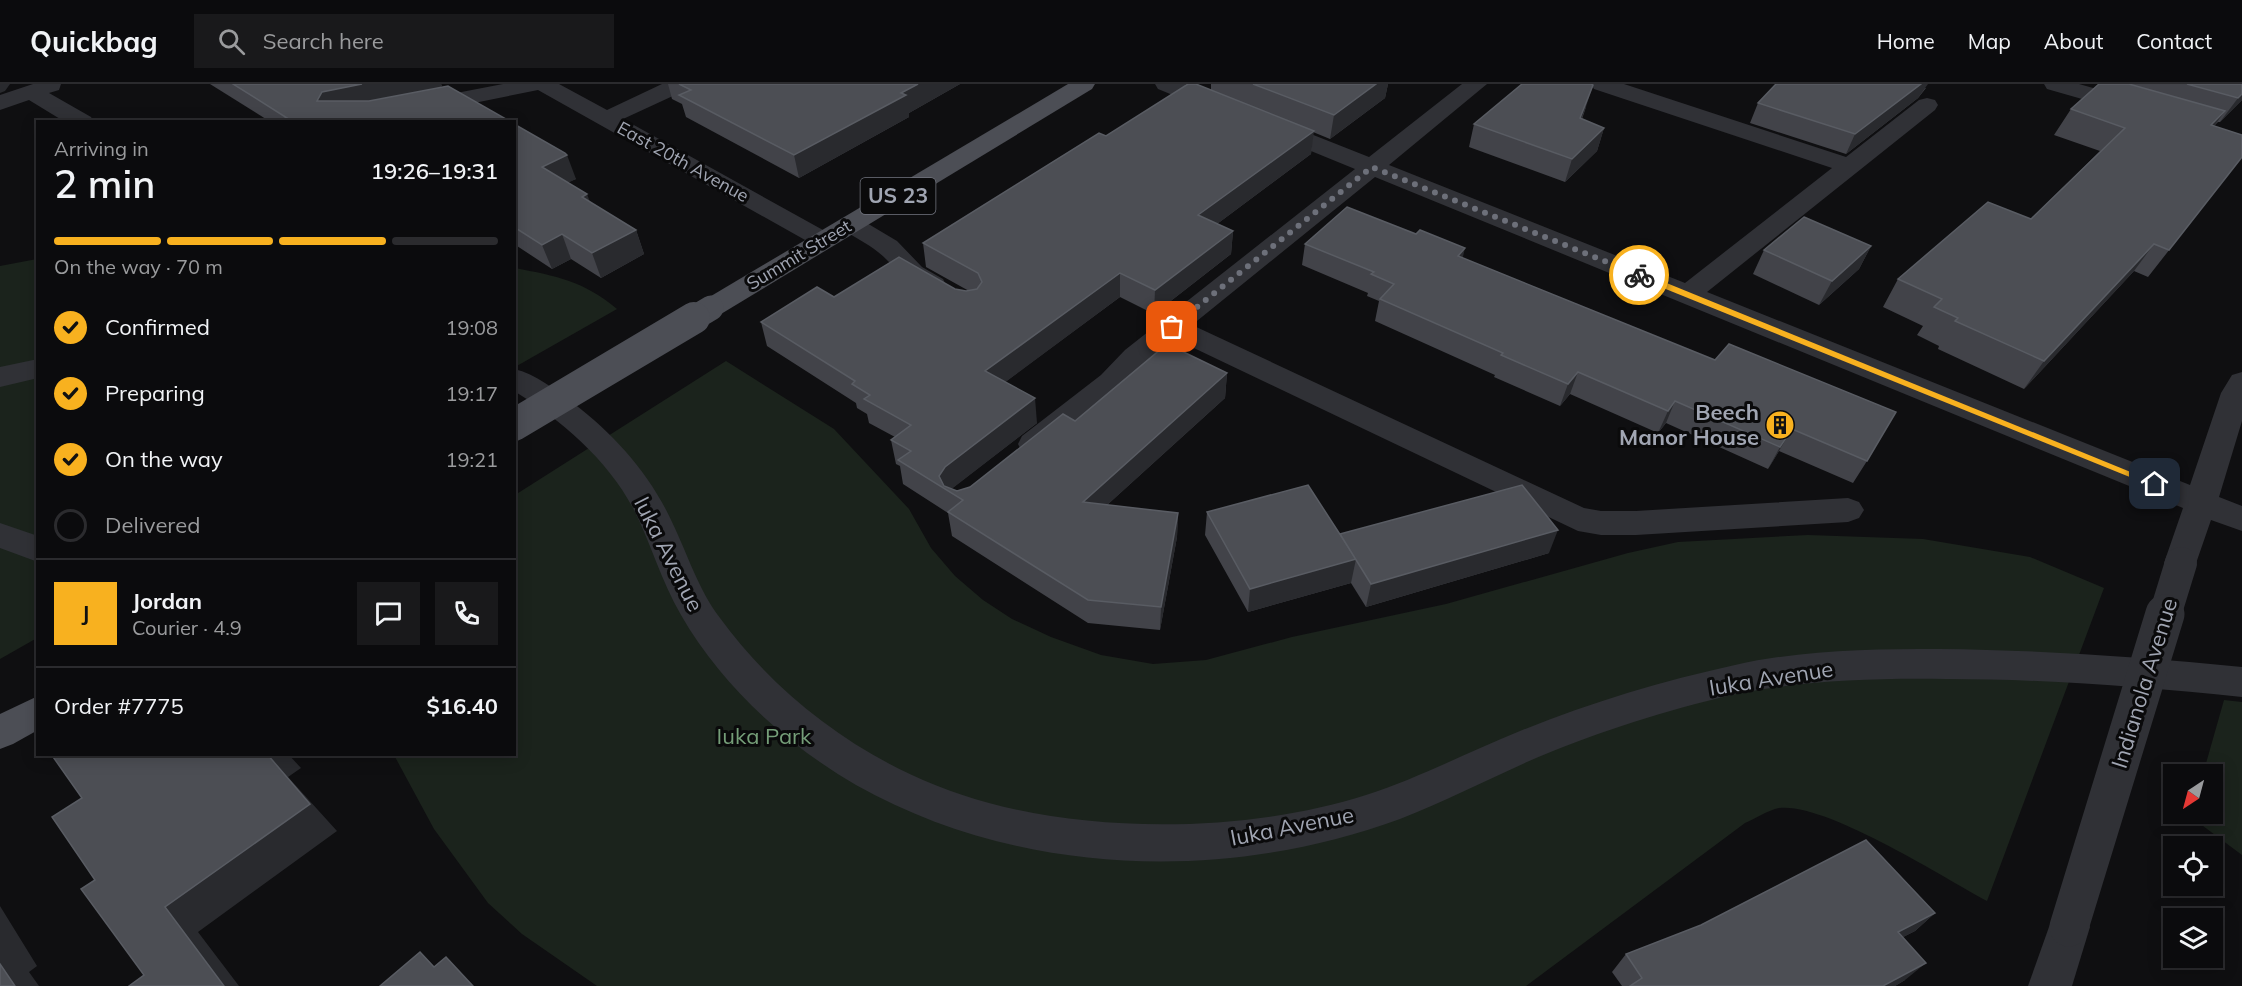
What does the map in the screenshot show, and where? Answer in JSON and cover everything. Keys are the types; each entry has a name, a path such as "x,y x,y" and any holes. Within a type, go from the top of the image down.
{"main road":[{"name":"Summit Street","path":"516,424 1084,84"},
{"path":"0,734 36,712"}],"street":[{"path":"0,103 52,84"},
{"path":"352,120 537,84"},
{"name":"East 20th Avenue","path":"543,84 823,240"},
{"path":"606,119 680,84"},
{"path":"1166,84 2242,519"},
{"path":"1017,456 1111,382 1135,357 1172,327 1476,84"},
{"path":"1602,84 1849,166"},
{"path":"2055,84 2154,112"},
{"path":"30,92 79,120"},
{"path":"1687,295 1927,105"},
{"path":"850,224 888,246 913,273 950,294"},
{"path":"1172,327 1578,519 1601,523 1636,522 1848,510"},
{"path":"0,377 36,368"},
{"name":"Iuka Avenue","path":"516,379 583,428 621,466 643,498 692,604 731,656 799,726 850,762 913,795 982,820 1066,839 1158,842 1234,839 1315,826 1390,805 1601,716 1751,677 1880,664 2023,664 2108,668 2242,682"},
{"name":"Indianola Avenue","path":"2050,986 2200,502 2236,393 2242,382"},
{"path":"0,535 36,549"}],"green space":[{"path":"36,259 36,639 0,659 0,266"},
{"path":"516,268 569,281 593,292 617,309 516,366"},
{"name":"Iuka Park","path":"726,361 834,429 909,509 931,548 955,576 983,600 1012,619 1051,637 1101,655 1153,664 1206,660 1292,637 1446,604 1628,553 1678,542 1808,535 1923,539 2030,557 2104,588 1987,901 1914,859 1853,828 1799,809 1779,808 1745,823 1526,986 597,986 522,934 488,903 434,829 395,756 516,756 516,494"},
{"path":"2224,700 2242,702 2242,855 2223,841 2223,836 2216,836 2200,824 2223,824 2223,764 2206,764"}],"building":[{"path":"233,84 362,84 322,92 317,101 369,101 448,86 508,120 278,120 287,118"},
{"path":"679,84 918,84 901,93 906,95 794,155 679,95 691,90"},
{"path":"1188,84 1196,84 1314,131 1198,215 1233,231 1155,290 1120,273 985,371 1035,398 945,467 939,476 944,486 957,491 970,487 1063,414 1075,421 1167,344 1227,373 1083,502 1178,513 1161,607 1088,600 948,512 963,500 898,460 911,451 891,440 911,425 864,399 870,395 852,384 855,381 761,322 817,287 834,297 899,257 955,289 966,291 977,289 982,282 978,273 923,243 1099,133 1106,136"},
{"path":"1253,84 1376,84 1334,115"},
{"path":"1522,84 1593,85 1580,118 1604,128 1572,159 1474,124"},
{"path":"1776,84 1921,84 1855,134 1758,103"},
{"path":"2099,84 2129,84 2225,111 2211,125 2242,135 2242,157 2169,250 2154,244 2044,361 1955,321 1958,318 1934,307 1942,299 1898,279 1988,202 2031,219 2125,128 2071,109"},
{"path":"2187,84 2242,84 2242,94 2238,98"},
{"path":"516,125 567,155 542,167 587,194 582,197 636,230 592,253 562,234 542,245 516,228"},
{"path":"1347,207 1416,234 1420,230 1465,248 1458,256 1715,360 1729,344 1896,412 1867,461 1792,429 1780,447 1675,401 1668,411 1578,372 1568,384 1380,299 1394,284 1371,274 1374,272 1305,244"},
{"path":"1804,217 1871,246 1832,281 1764,250"},
{"path":"1308,485 1356,559 1250,589 1207,512"},
{"path":"1522,485 1558,530 1371,584 1340,534"},
{"path":"52,756 269,756 310,804 165,907 224,986 129,986 144,975 81,889 95,880 52,817 82,798"},
{"path":"1866,840 1935,913 1898,932 1926,963 1883,986 1630,986 1642,978 1626,954 1701,925"},
{"path":"420,952 434,967 446,957 473,986 380,986"},
{"path":"0,964 15,986 0,986"}],"way so far":[{"path":"1172,327 1372,167 1639,275"}],"place":[{"name":"Beech Manor House","path":"1780,425"}],"route":[{"path":"1639,275 2155,484"}]}
